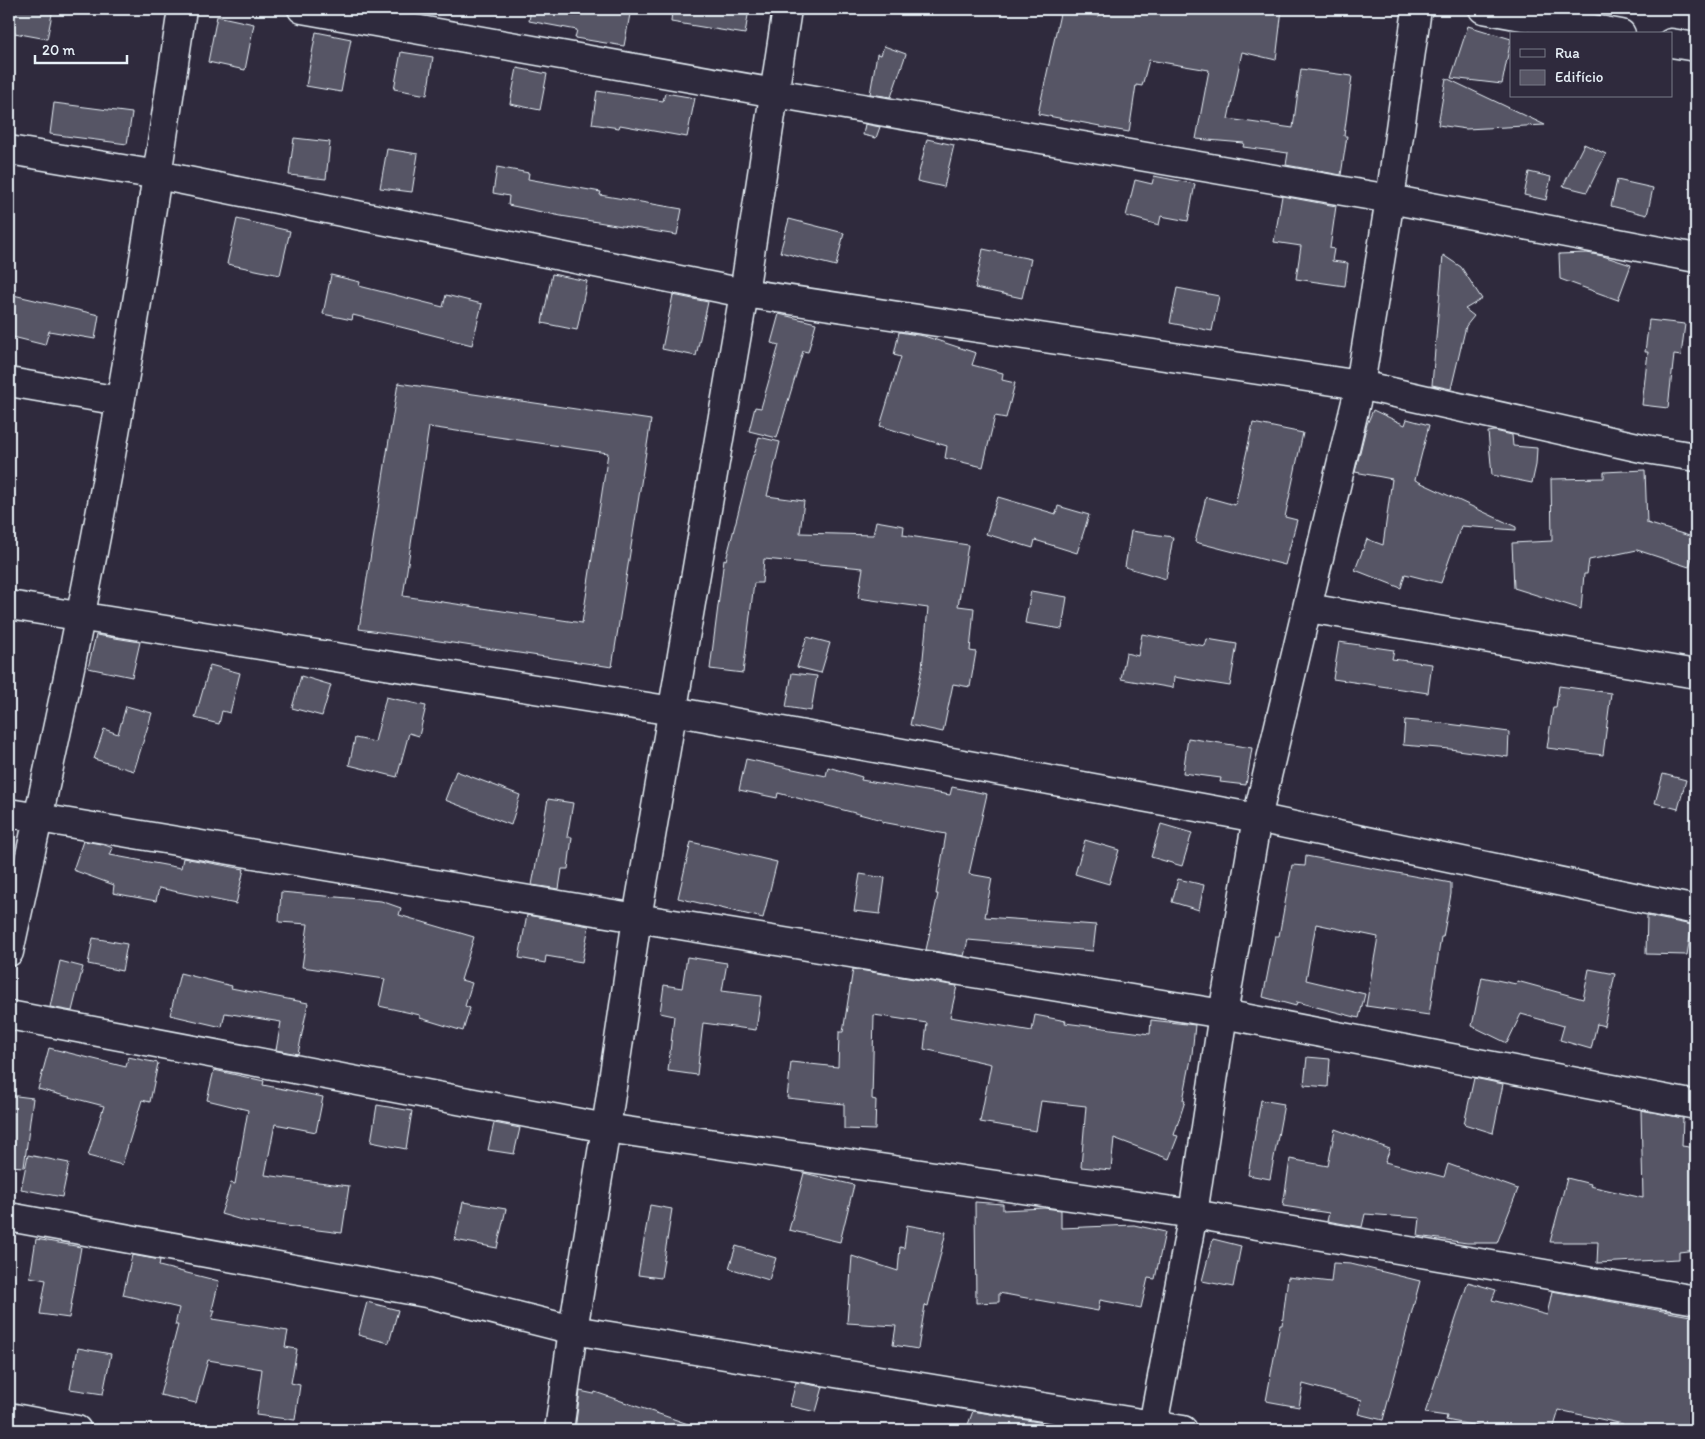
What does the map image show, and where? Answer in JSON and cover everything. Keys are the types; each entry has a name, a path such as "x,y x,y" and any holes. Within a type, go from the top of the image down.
{"street":[{"path":"9,952 80,617 120,401 158,175 182,9"},
{"path":"302,9 1390,199 1696,258"},
{"path":"559,1430 637,918 744,293 787,9"},
{"path":"1152,1427 1193,1214 1223,1014 1257,818 1360,385 1390,199 1417,9"},
{"path":"1483,9 1611,32"},
{"path":"1672,43 1696,47"},
{"path":"9,150 158,175 744,293 1360,385 1646,449 1696,457"},
{"path":"9,382 120,401"},
{"path":"9,605 673,711 1257,818 1696,910"},
{"path":"1308,608 1696,674"},
{"path":"9,813 1223,1014 1696,1105"},
{"path":"9,1015 606,1128 1193,1214 1696,1300"},
{"path":"9,1216 426,1293 573,1330 1152,1427 1183,1430"},
{"path":"9,1417 76,1430"}],"building":[{"path":"9,9 53,9 47,39 9,32"},
{"path":"531,9 631,9 624,46 575,38 577,30 529,21"},
{"path":"672,9 749,9 745,34 671,22"},
{"path":"1061,9 1099,16 1099,9 1282,9 1276,60 1242,52 1228,119 1293,128 1301,69 1352,76 1344,136 1347,136 1341,175 1286,165 1288,153 1243,147 1244,143 1196,139 1209,70 1149,60 1142,86 1136,85 1129,132 1038,114"},
{"path":"217,16 254,24 245,70 208,62"},
{"path":"1468,26 1510,39 1502,84 1451,78"},
{"path":"316,32 351,39 341,92 306,86"},
{"path":"884,46 906,54 891,97 870,94 877,54 881,55"},
{"path":"401,52 433,57 427,95 394,89"},
{"path":"517,68 547,74 540,110 510,104"},
{"path":"1446,78 1545,125 1466,129 1438,125"},
{"path":"597,91 663,101 665,93 695,98 687,137 620,125 619,128 592,124"},
{"path":"54,103 132,113 127,144 50,134"},
{"path":"865,124 880,127 876,138 863,135"},
{"path":"294,138 330,142 326,179 289,175"},
{"path":"927,139 954,145 944,187 917,181"},
{"path":"1584,144 1606,154 1587,192 1563,186"},
{"path":"387,149 418,154 412,192 380,188"},
{"path":"497,167 529,173 528,179 601,192 600,195 682,209 677,235 561,216 508,205 509,196 493,193"},
{"path":"1529,172 1551,177 1546,200 1524,195"},
{"path":"1154,176 1195,184 1188,221 1161,216 1159,225 1126,216 1135,180 1152,184"},
{"path":"1617,180 1653,188 1647,215 1611,206"},
{"path":"1282,196 1336,206 1330,248 1334,249 1332,261 1348,263 1345,286 1296,279 1301,246 1274,242"},
{"path":"237,219 290,231 280,275 227,264"},
{"path":"789,219 844,233 836,266 780,252"},
{"path":"983,249 1031,259 1022,298 975,288"},
{"path":"1587,253 1631,265 1618,300 1560,279 1559,254"},
{"path":"1443,255 1461,267 1482,299 1465,309 1474,316 1466,326 1451,389 1432,385"},
{"path":"552,274 587,281 577,330 542,323"},
{"path":"331,275 360,282 359,286 443,307 446,295 482,304 472,345 353,315 352,320 323,314"},
{"path":"1177,288 1219,296 1212,331 1170,323"},
{"path":"9,294 99,315 95,339 49,331 45,345 9,336"},
{"path":"673,295 708,302 696,356 662,349"},
{"path":"779,314 816,323 808,352 803,351 777,438 749,431 755,407 761,408 779,345 771,343"},
{"path":"1649,320 1685,324 1681,356 1674,355 1668,408 1642,405 1648,352 1645,352"},
{"path":"899,332 924,336 976,353 972,365 1003,373 1002,380 1015,383 1006,418 995,416 983,467 945,458 947,446 880,426 901,357 894,355"},
{"path":"398,383 651,420 612,667 359,629","holes":["429,427 608,453 582,623 403,596"]},
{"path":"1373,410 1405,425 1407,419 1429,425 1415,480 1516,527 1516,530 1461,526 1441,583 1405,574 1401,588 1355,570 1367,539 1383,545 1392,479 1355,472 1367,424"},
{"path":"1253,423 1303,433 1285,517 1297,520 1285,565 1195,542 1206,497 1235,505"},
{"path":"1495,431 1512,435 1513,446 1537,448 1532,483 1492,475 1488,432"},
{"path":"759,437 780,442 767,496 804,501 800,533 873,535 876,521 904,526 903,535 968,545 958,606 974,608 970,651 976,652 970,687 953,684 943,732 910,725 922,668 928,608 858,598 863,568 764,559 762,583 754,583 743,673 710,669 724,559 726,560"},
{"path":"1645,470 1647,523 1696,538 1696,545 1689,567 1637,550 1589,560 1587,574 1584,574 1581,609 1514,588 1512,543 1552,541 1551,479 1604,478 1604,472"},
{"path":"998,497 1056,514 1058,506 1089,515 1077,553 1035,540 1033,548 986,534"},
{"path":"1131,531 1173,537 1166,579 1125,567"},
{"path":"1031,591 1067,597 1062,629 1025,623"},
{"path":"1142,634 1205,646 1207,639 1237,644 1230,686 1174,677 1173,688 1121,679 1126,653 1138,656"},
{"path":"96,635 140,642 132,677 88,668"},
{"path":"807,637 830,643 821,673 797,667"},
{"path":"1339,642 1394,650 1392,659 1432,664 1428,693 1333,679"},
{"path":"210,665 240,673 230,713 222,711 219,724 195,718"},
{"path":"792,673 817,676 811,711 786,707"},
{"path":"301,676 331,685 322,716 292,708"},
{"path":"1559,686 1611,693 1603,755 1547,748 1553,707 1556,707"},
{"path":"386,697 426,706 419,736 409,733 397,777 349,765 355,738 375,742"},
{"path":"126,706 152,713 134,771 94,759 104,729 118,734"},
{"path":"1405,720 1509,732 1508,757 1403,745"},
{"path":"1188,738 1252,748 1246,785 1220,782 1221,778 1183,773"},
{"path":"746,759 826,776 828,767 862,777 861,780 950,795 952,787 987,794 969,874 992,878 985,917 1096,925 1093,951 968,940 964,956 926,950 938,894 936,894 946,834 882,822 882,820 778,793 777,798 739,790"},
{"path":"456,771 520,795 511,825 445,800"},
{"path":"1663,774 1686,780 1678,809 1655,803"},
{"path":"548,799 573,803 567,837 572,837 568,869 562,869 559,889 532,885"},
{"path":"1161,824 1192,833 1182,866 1151,857"},
{"path":"1085,840 1119,850 1109,884 1075,874"},
{"path":"83,841 113,848 110,855 181,868 183,858 244,869 236,904 159,888 156,901 113,893 114,885 73,870"},
{"path":"691,842 777,862 763,918 678,898"},
{"path":"1306,856 1451,883 1451,894 1443,937 1441,937 1429,1015 1366,1006 1378,937 1316,924 1306,980 1365,994 1359,1018 1297,1002 1296,1006 1263,997 1275,936 1279,936 1292,865 1305,866"},
{"path":"860,874 885,878 880,914 854,911"},
{"path":"1178,879 1204,885 1199,910 1172,902"},
{"path":"281,892 381,901 401,908 399,915 474,937 461,980 472,983 465,1006 470,1008 463,1031 420,1018 420,1015 379,1006 385,979 302,967 308,924 279,922"},
{"path":"527,915 589,926 582,962 546,956 545,963 519,958"},
{"path":"1647,916 1692,925 1687,955 1646,954"},
{"path":"93,938 127,944 122,971 88,964"},
{"path":"687,957 727,963 722,991 761,996 756,1030 703,1023 697,1075 668,1071 674,1016 660,1013 664,985 682,988"},
{"path":"60,961 83,967 72,1011 50,1007"},
{"path":"853,969 957,986 950,1017 1032,1031 1035,1015 1066,1021 1065,1023 1150,1034 1151,1020 1195,1025 1192,1054 1183,1100 1185,1101 1174,1135 1178,1136 1169,1159 1114,1138 1111,1170 1081,1167 1086,1106 1041,1101 1036,1131 980,1122 991,1064 924,1049 927,1023 874,1015 872,1099 876,1100 875,1130 844,1129 844,1104 787,1098 791,1062 838,1067 839,1032 843,1032"},
{"path":"1589,969 1615,974 1604,1026 1597,1024 1591,1049 1560,1040 1564,1026 1521,1014 1507,1043 1472,1026 1482,977 1516,984 1517,981 1583,999"},
{"path":"180,973 232,986 231,988 308,1003 298,1054 276,1050 281,1022 225,1013 222,1027 170,1015"},
{"path":"49,1048 126,1067 128,1057 158,1063 150,1102 142,1100 122,1165 88,1156 104,1106 38,1089"},
{"path":"1307,1057 1330,1059 1328,1087 1304,1085"},
{"path":"214,1070 264,1081 263,1085 323,1097 316,1132 275,1124 265,1175 349,1186 342,1233 245,1221 221,1214 231,1183 235,1184 248,1110 207,1100"},
{"path":"1474,1078 1503,1084 1493,1133 1464,1124"},
{"path":"9,1095 33,1098 24,1167 9,1166"},
{"path":"1261,1100 1284,1104 1270,1179 1248,1175"},
{"path":"377,1105 412,1111 406,1149 371,1142"},
{"path":"1641,1110 1683,1118 1682,1146 1696,1148 1696,1250 1679,1252 1679,1259 1597,1263 1598,1242 1550,1242 1567,1178 1591,1184 1590,1186 1643,1198"},
{"path":"494,1123 520,1128 514,1154 488,1150"},
{"path":"1335,1129 1390,1149 1385,1162 1444,1177 1448,1164 1518,1189 1497,1243 1467,1243 1418,1236 1420,1218 1365,1214 1362,1227 1327,1221 1329,1213 1283,1206 1290,1159 1328,1166"},
{"path":"28,1155 69,1163 62,1197 21,1189"},
{"path":"804,1173 854,1185 840,1242 789,1230"},
{"path":"463,1202 506,1209 497,1248 455,1240"},
{"path":"975,1202 1003,1204 1003,1210 1044,1208 1061,1210 1061,1228 1134,1225 1165,1232 1155,1279 1148,1278 1141,1308 1100,1300 1098,1311 999,1293 999,1302 976,1303"},
{"path":"650,1205 672,1209 661,1278 638,1275"},
{"path":"907,1225 946,1232 928,1306 925,1305 918,1349 893,1345 896,1326 847,1323 852,1256 898,1271 900,1247 904,1248"},
{"path":"36,1239 81,1247 69,1318 40,1314 46,1280 30,1277"},
{"path":"1213,1239 1241,1246 1233,1287 1202,1281"},
{"path":"736,1246 776,1258 769,1280 729,1268"},
{"path":"132,1255 160,1260 159,1266 219,1281 212,1310 215,1310 212,1319 288,1331 285,1347 297,1349 291,1383 300,1385 295,1420 256,1415 262,1369 208,1360 196,1403 160,1395 178,1325 175,1325 179,1308 123,1295"},
{"path":"1333,1263 1351,1264 1420,1281 1383,1420 1358,1414 1362,1400 1303,1384 1299,1407 1266,1401 1280,1325 1282,1325 1288,1277 1331,1282"},
{"path":"1468,1282 1496,1290 1492,1300 1547,1315 1552,1291 1696,1317 1696,1430 1621,1430 1623,1424 1559,1410 1553,1430 1498,1430 1446,1420 1447,1416 1425,1413"},
{"path":"367,1302 398,1310 389,1343 358,1335"},
{"path":"78,1348 111,1354 103,1394 70,1389"},
{"path":"796,1382 823,1387 816,1412 790,1406"},
{"path":"580,1391 594,1394 595,1392 694,1426 694,1430 575,1430"},
{"path":"973,1411 1050,1424 1053,1425 1053,1430 966,1430"}]}
